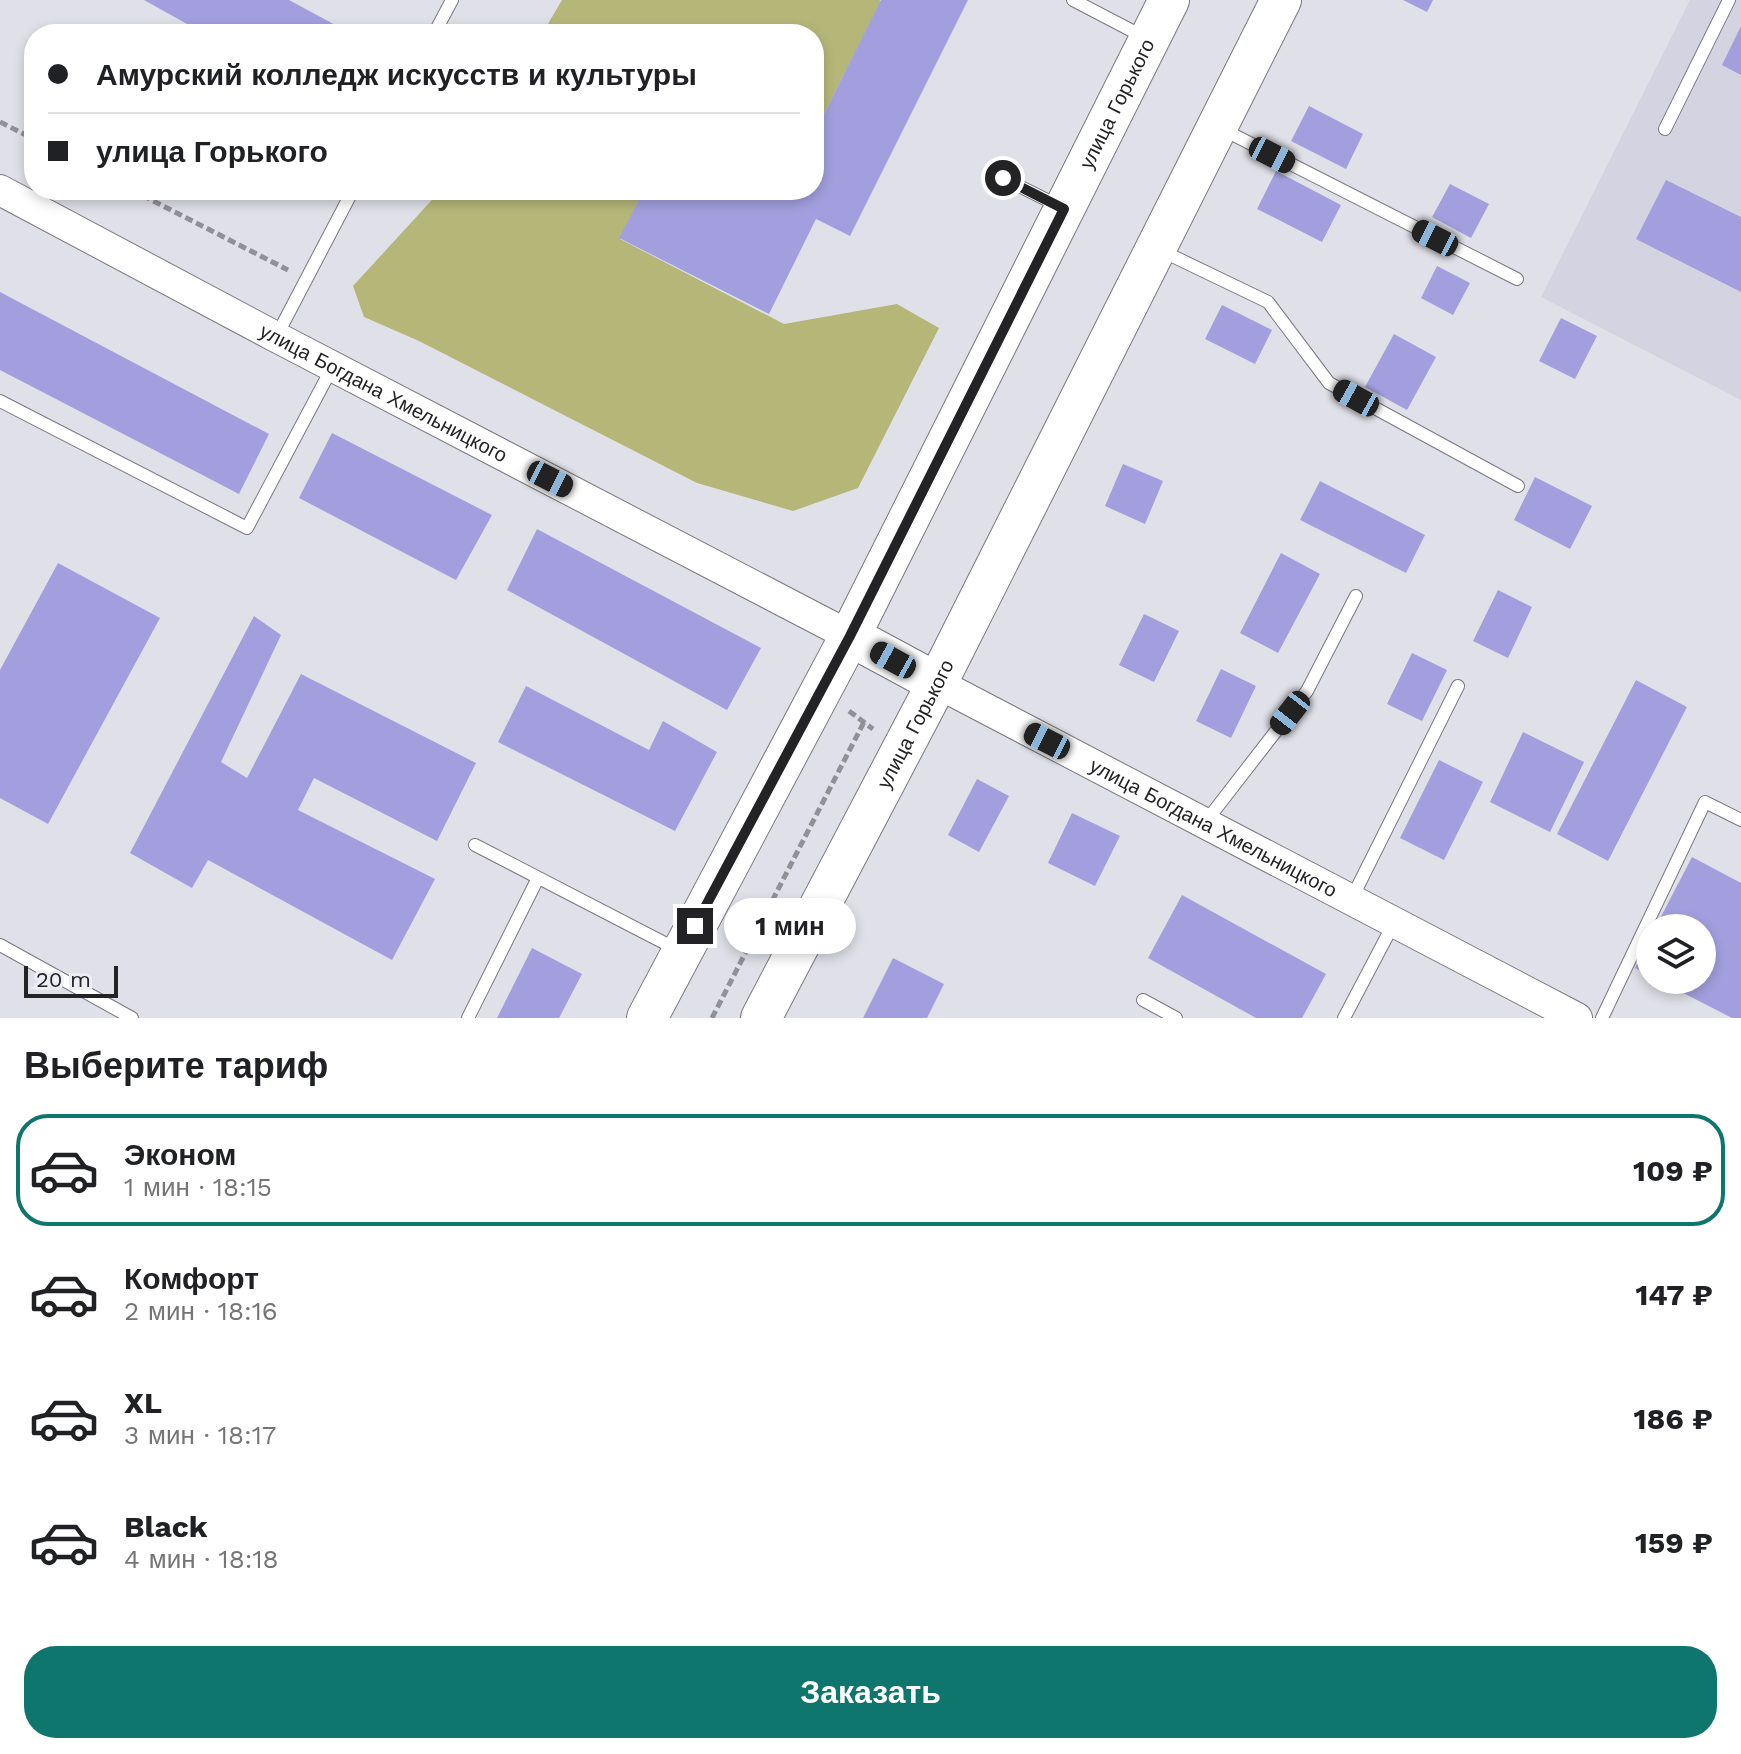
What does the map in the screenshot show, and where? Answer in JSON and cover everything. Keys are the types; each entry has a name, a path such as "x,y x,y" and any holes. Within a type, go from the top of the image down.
{"main road":[{"name":"улица Горького","path":"647,1018 850,636 1169,0"},
{"name":"улица Горького","path":"761,1018 937,683 1281,0"},
{"name":"улица Богдана Хмельницкого","path":"850,636 937,683"}],"street":[{"name":"улица Богдана Хмельницкого","path":"0,190 850,636"},
{"name":"улица Богдана Хмельницкого","path":"937,683 1577,1018"}],"lane":[{"path":"439,24 452,0"},
{"path":"1073,0 1149,40"},
{"path":"1665,129 1729,0"},
{"path":"1217,127 1517,279"},
{"path":"1003,178 1064,209"},
{"path":"276,337 348,200"},
{"path":"1156,248 1268,302 1329,383 1518,486"},
{"path":"0,401 247,528 333,366"},
{"path":"1204,824 1307,691 1356,596"},
{"path":"1351,900 1458,686"},
{"path":"1602,1018 1705,802 1741,820"},
{"path":"475,845 681,952"},
{"path":"468,1018 538,878"},
{"path":"1344,1018 1394,923"},
{"path":"0,945 132,1018"},
{"path":"1143,1000 1176,1018"}],"path":[{"path":"0,122 24,134"},
{"path":"151,200 306,280"},
{"path":"845,708 882,735"},
{"path":"712,1018 864,722"}],"shaded area":[{"path":"1690,0 1741,0 1741,400 1541,297"}],"green space":[{"path":"562,0 881,1 824,114 824,24 548,24"},
{"path":"432,200 639,200 620,239 784,324 897,304 939,328 858,488 793,511 697,483 419,341 364,317 353,286"}],"building":[{"path":"144,0 289,0 333,24 187,24"},
{"path":"881,0 968,0 850,236 816,219 769,314 619,238 639,200 824,200 824,114"},
{"path":"1403,0 1433,0 1427,12"},
{"path":"1741,26 1741,75 1722,65"},
{"path":"1309,106 1363,134 1346,169 1291,141"},
{"path":"1276,171 1341,205 1322,242 1257,209"},
{"path":"1666,180 1741,217 1741,292 1636,239"},
{"path":"1450,184 1489,204 1471,238 1432,217"},
{"path":"1437,266 1470,283 1453,315 1421,298"},
{"path":"0,292 269,434 239,494 0,370"},
{"path":"1222,305 1272,330 1255,364 1205,339"},
{"path":"1561,318 1597,336 1575,379 1539,361"},
{"path":"1394,334 1436,357 1407,410 1365,387"},
{"path":"332,433 492,515 456,580 299,498"},
{"path":"1123,464 1163,481 1145,524 1105,506"},
{"path":"1535,477 1592,506 1570,549 1514,520"},
{"path":"1320,481 1425,535 1406,573 1300,520"},
{"path":"537,529 761,648 727,710 507,590"},
{"path":"1281,553 1320,574 1278,653 1240,633"},
{"path":"58,563 160,618 48,824 0,798 0,670"},
{"path":"1498,590 1532,607 1508,658 1473,641"},
{"path":"1144,614 1179,631 1154,682 1119,665"},
{"path":"254,616 281,635 221,762 247,778 301,674 476,763 437,841 314,778 298,810 435,879 392,960 208,860 192,888 130,853"},
{"path":"1412,653 1447,670 1422,721 1387,704"},
{"path":"1221,669 1256,686 1231,738 1196,721"},
{"path":"1636,680 1687,707 1608,861 1557,834"},
{"path":"526,686 649,750 663,721 717,752 675,831 498,742"},
{"path":"1523,732 1584,762 1550,832 1490,802"},
{"path":"1439,760 1483,782 1444,860 1400,838"},
{"path":"977,779 1009,796 979,852 948,835"},
{"path":"1072,813 1120,836 1095,886 1048,863"},
{"path":"1692,857 1741,883 1741,1018 1732,1018 1685,994 1716,994 1716,914 1662,914"},
{"path":"1182,895 1326,974 1302,1018 1256,1018 1148,958"},
{"path":"532,948 582,974 559,1018 497,1018"},
{"path":"893,958 944,984 927,1018 863,1018"}],"route":[{"path":"695,926 850,636 1064,209 1003,178"}]}
